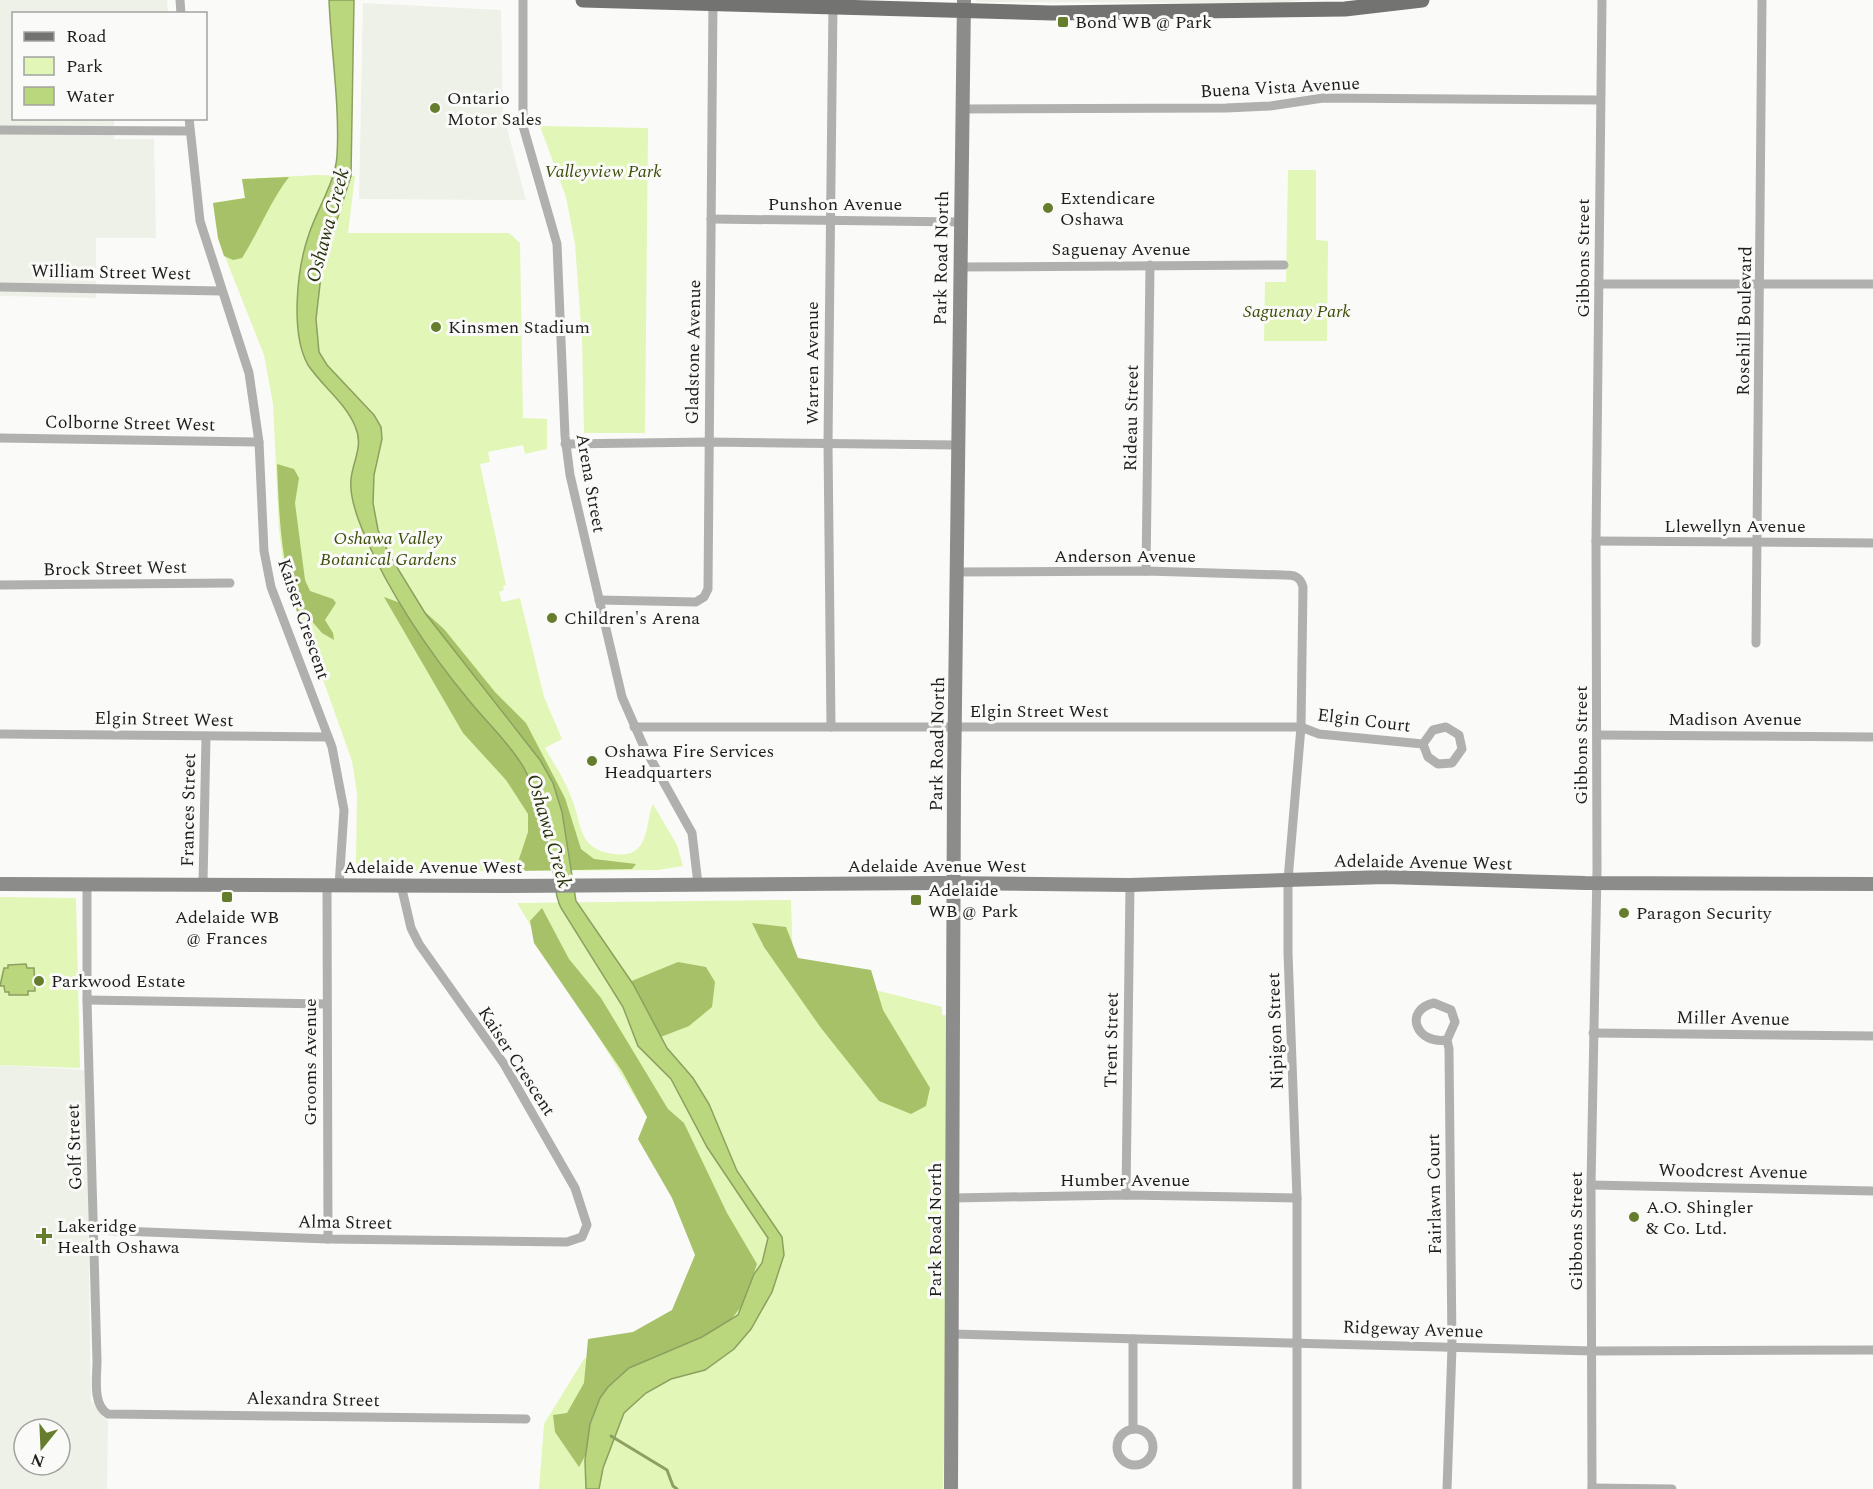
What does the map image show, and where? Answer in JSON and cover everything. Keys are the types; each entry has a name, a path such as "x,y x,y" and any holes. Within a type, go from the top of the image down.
{"main road":[{"path":"583,0 964,6 1052,14 1344,9 1422,0"},
{"name":"Park Road North","path":"951,1489 957,445 964,6"},
{"name":"Adelaide Avenue West","path":"0,884 333,886 954,883 1130,885 1385,877 1597,883 1873,885"}],"street":[{"name":"Arena Street","path":"522,0 524,126 557,244 565,444 570,475 622,697 634,727 692,833 698,884"},
{"name":"Gibbons Street","path":"1592,1489 1593,1033 1597,883 1596,541 1602,0"},
{"name":"Rosehill Boulevard","path":"1756,643 1762,0"},
{"name":"Gladstone Avenue","path":"599,600 696,602 704,597 709,581 708,442 713,3"},
{"name":"Warren Avenue","path":"831,727 828,443 833,4"},
{"name":"Buena Vista Avenue","path":"962,109 1226,108 1270,106 1323,98 1600,100"},
{"name":"Kaiser Crescent","path":"189,120 200,221 249,373 259,442 261,520 272,587 328,736 344,810 333,886"},
{"path":"0,130 190,131"},
{"name":"Punshon Avenue","path":"711,219 960,222"},
{"name":"Rideau Street","path":"1146,571 1150,265"},
{"name":"Saguenay Avenue","path":"959,267 1284,265"},
{"path":"1599,284 1873,284"},
{"name":"William Street West","path":"0,287 222,291"},
{"name":"Colborne Street West","path":"0,438 259,442"},
{"path":"565,444 708,442 957,445"},
{"name":"Llewellyn Avenue","path":"1596,541 1757,544 1873,543"},
{"name":"Anderson Avenue","path":"956,572 1146,571 1294,575"},
{"name":"Nipigon Street","path":"1294,575 1301,580 1303,586 1301,726 1288,880 1288,953 1297,1198 1297,1489"},
{"name":"Brock Street West","path":"0,585 230,583"},
{"name":"Elgin Street West","path":"634,727 1301,726"},
{"name":"Elgin Court","path":"1301,726 1320,734 1423,744"},
{"name":"Elgin Court","path":"1446,727 1459,735 1462,749 1452,763 1438,764 1428,757 1423,744 1433,730 1446,727"},
{"name":"Elgin Street West","path":"0,734 328,736"},
{"name":"Madison Avenue","path":"1597,735 1873,737"},
{"name":"Frances Street","path":"203,884 206,737"},
{"name":"Golf Street","path":"87,884 87,1000 98,1402 101,1408"},
{"name":"Kaiser Crescent","path":"401,885 411,928 419,944 504,1064 575,1188 587,1225"},
{"name":"Trent Street","path":"1126,1195 1130,885"},
{"name":"Grooms Avenue","path":"328,1239 326,1004 333,886"},
{"path":"87,1000 326,1004"},
{"name":"Fairlawn Court","path":"1447,1040 1428,1039 1419,1031 1417,1019 1423,1008 1434,1003 1451,1010 1455,1022 1447,1040 1452,1347 1448,1489"},
{"name":"Miller Avenue","path":"1593,1033 1873,1036"},
{"name":"Woodcrest Avenue","path":"1592,1185 1873,1191"},
{"name":"Humber Avenue","path":"953,1198 1126,1195 1297,1198"},
{"name":"Alma Street","path":"94,1230 328,1239 567,1242 582,1237 587,1225"},
{"name":"Ridgeway Avenue","path":"953,1334 1297,1341 1593,1351 1873,1350"},
{"path":"1133,1339 1133,1429"},
{"name":"Alexandra Street","path":"101,1408 108,1414 526,1419"},
{"path":"1133,1429 1149,1435 1154,1446 1150,1457 1135,1466 1124,1462 1117,1445 1122,1434 1133,1429"},
{"path":"1592,1489 1672,1489"}],"shaded area":[{"path":"0,0 167,0 168,12 12,12 12,120 114,120 114,139 154,139 156,238 96,238 96,298 0,296"},
{"path":"976,0 1304,0 1279,3 976,2"},
{"path":"363,3 501,10 503,113 526,200 359,199"},
{"path":"289,177 242,258 233,260 224,256 218,238 213,203 245,198 242,179"},
{"path":"277,464 294,469 299,478 295,503 305,580 310,591 333,599 336,603 325,620 333,633 334,640 322,633 304,612 297,612 284,557"},
{"path":"384,597 425,612 444,629 495,692 526,723 565,798 581,849 594,859 636,864 632,869 515,871 528,832 528,814 506,780 463,733"},
{"path":"542,908 569,959 601,998 668,1109 684,1123 727,1213 757,1264 744,1303 707,1350 616,1400 579,1467 555,1432 553,1415 567,1413 584,1383 588,1339 633,1332 672,1310 695,1255 672,1198 638,1139 647,1117 622,1071 534,943 530,921"},
{"path":"752,923 786,927 798,958 871,970 883,1010 930,1088 926,1106 911,1114 879,1101 821,1028 764,947"},
{"path":"678,962 706,967 715,982 712,1007 689,1026 653,1040 622,985"},
{"name":"Lakeridge Health Oshawa","path":"0,1065 86,1070 91,1401 108,1422 107,1489 0,1489"}],"green space":[{"name":"Valleyview Park","path":"540,126 648,128 645,433 584,433 582,339 575,244 566,197"},
{"name":"Saguenay Park","path":"1288,170 1316,170 1316,240 1328,241 1327,341 1264,341 1265,282 1286,282"},
{"name":"Oshawa Valley Botanical Gardens","path":"317,175 355,176 348,233 509,233 520,243 523,418 547,419 547,449 525,454 523,445 488,452 490,462 480,464 506,585 503,586 504,590 499,592 502,602 520,598 544,697 562,739 545,748 569,791 587,841 593,847 614,854 633,852 645,837 653,804 677,845 683,866 658,870 363,872 356,867 357,793 352,761 284,570 279,529 273,404 264,355 218,239 213,203 245,198 242,179"},
{"name":"Parkwood Estate","path":"0,897 76,898 80,1068 0,1065"},
{"path":"791,900 793,969 942,1007 942,1015 956,1016 943,1489 539,1489 544,1424 584,1359 667,1317 701,1275 714,1236 647,1117 517,903"}],"water":[{"name":"Oshawa Creek","path":"329,0 354,0 351,176 322,267 316,319 319,352 327,365 374,415 381,427 382,439 374,475 373,503 378,530 390,556 425,613 540,760 553,783 562,812 576,901 633,984 667,1048 693,1078 709,1104 737,1171 782,1237 784,1255 772,1292 751,1329 734,1349 705,1370 671,1379 646,1393 624,1413 603,1468 599,1489 586,1489 585,1460 590,1424 600,1398 608,1387 629,1368 702,1337 738,1315 754,1274 762,1263 768,1238 707,1147 671,1079 638,1046 623,1007 561,908 541,815 534,790 524,768 504,740 453,680 410,620 374,557 357,516 351,486 358,447 355,426 345,409 308,365 302,352 297,318 301,264 305,248 336,166 338,137"},
{"path":"26,964 27,968 34,968 35,991 28,991 28,995 9,995 9,992 5,992 4,986 0,986 4,968 8,968 8,965"}],"waterway":[{"path":"611,1436 667,1470 673,1486 677,1489"}],"place":[{"name":"Bond WB @ Park","path":"1063,22"},
{"name":"Ontario Motor Sales","path":"435,108"},
{"name":"Extendicare Oshawa","path":"1048,208"},
{"name":"Kinsmen Stadium","path":"436,327"},
{"name":"Children's Arena","path":"552,618"},
{"name":"Oshawa Fire Services Headquarters","path":"592,761"},
{"name":"Adelaide WB @ Frances","path":"227,897"},
{"name":"Adelaide WB @ Park","path":"916,900"},
{"name":"Paragon Security","path":"1624,913"},
{"name":"Parkwood Estate","path":"39,981"},
{"name":"A.O. Shingler & Co. Ltd.","path":"1634,1217"},
{"name":"Lakeridge Health Oshawa","path":"44,1236"}]}
